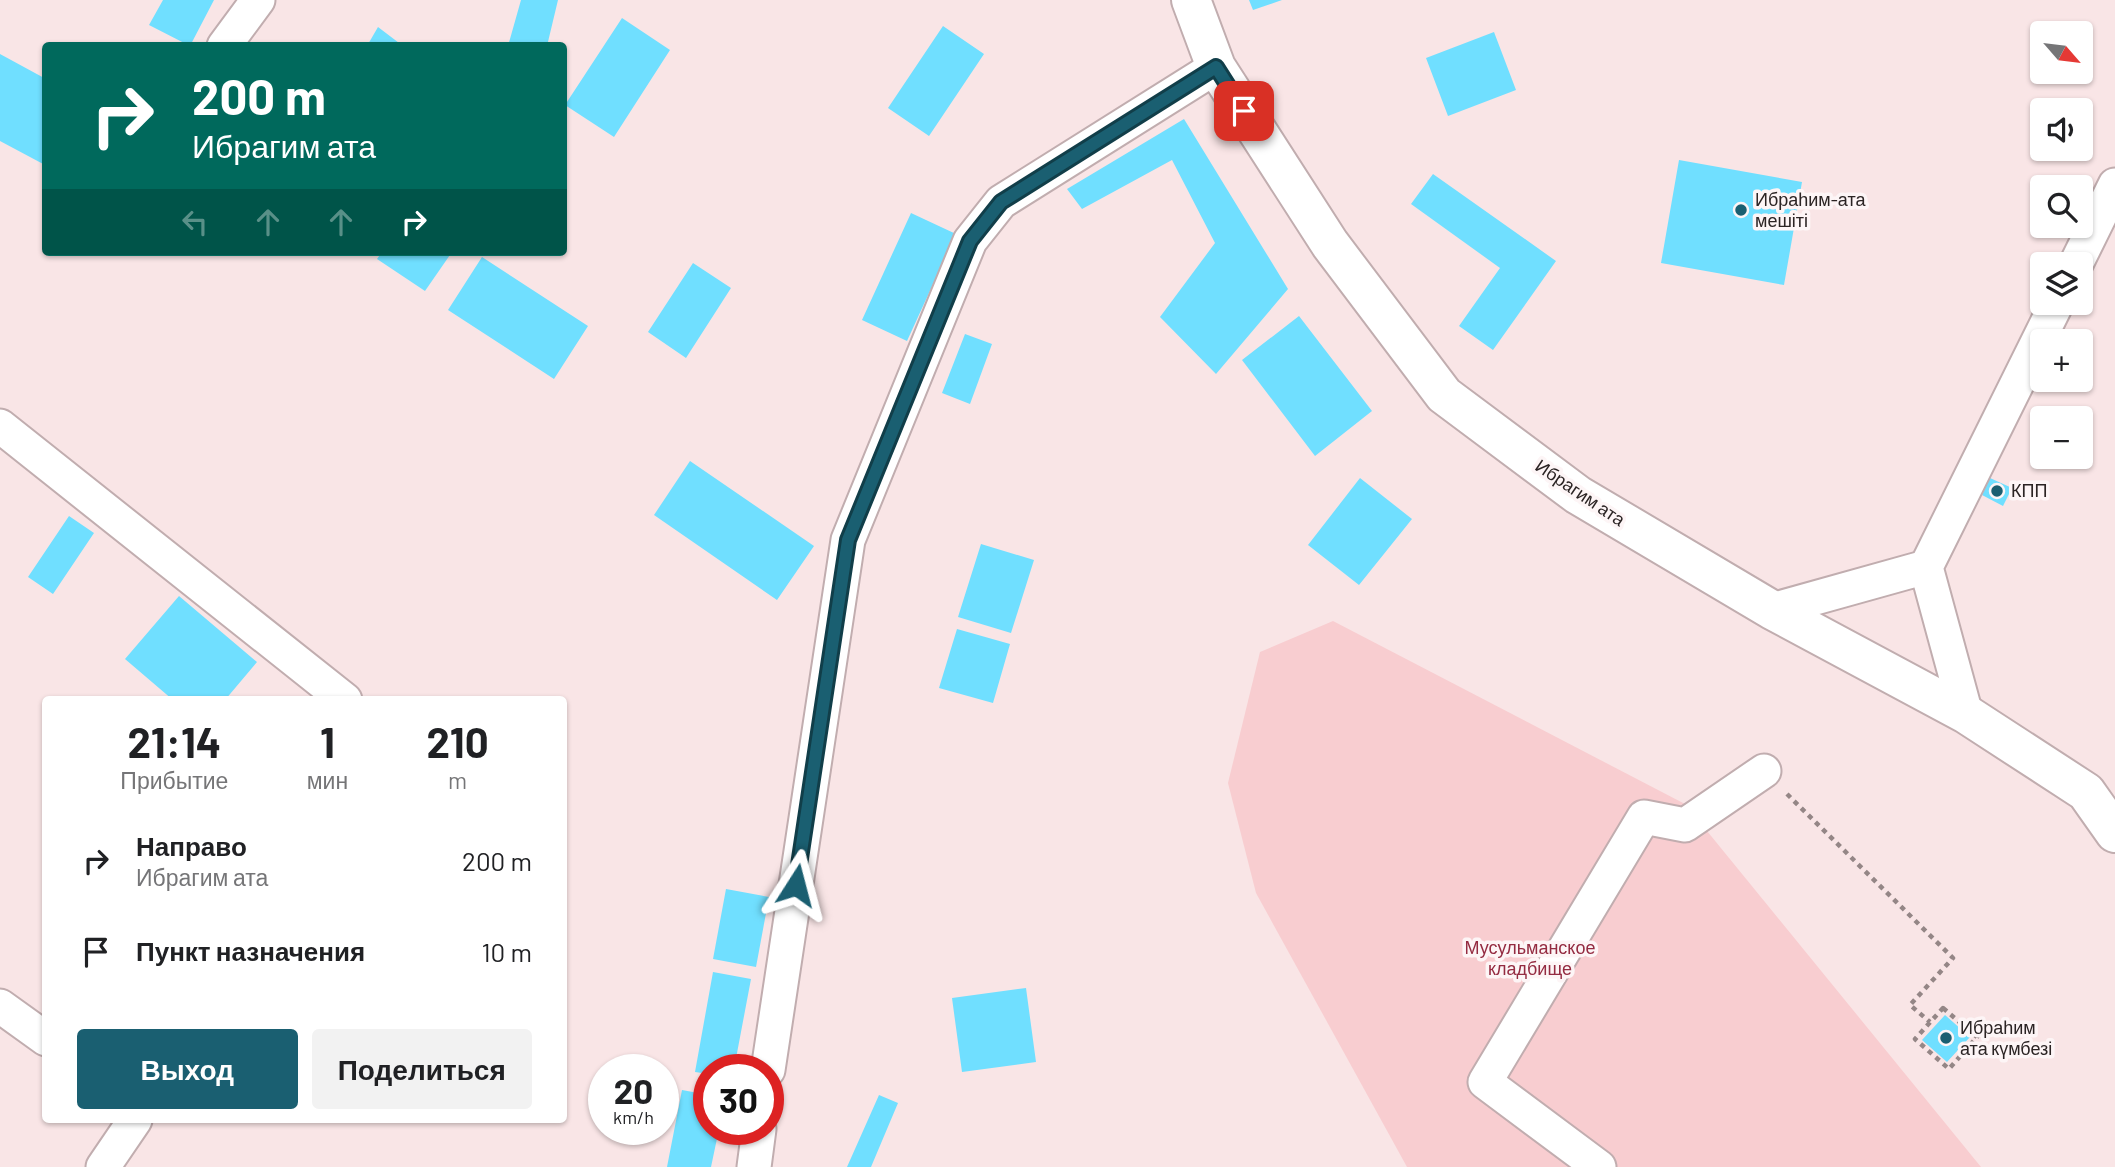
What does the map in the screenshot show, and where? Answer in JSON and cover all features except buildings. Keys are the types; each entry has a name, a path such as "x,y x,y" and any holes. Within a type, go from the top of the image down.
{"street":[{"path":"227,42 258,0"},
{"name":"Ибрагим ата","path":"1191,0 1216,67 1330,244 1444,395 1578,495 1772,610 1966,714 2086,792 2115,833"},
{"path":"770,1054 848,540 970,241 1001,202 1216,67"},
{"path":"2082,252 2115,185"},
{"path":"1966,714 1926,567 2051,315"},
{"path":"0,426 340,696"},
{"path":"1772,610 1926,567"},
{"path":"1599,1167 1485,1082 1644,817 1685,825 1764,771"},
{"path":"0,1006 42,1036"},
{"path":"103,1167 133,1123"},
{"path":"754,1167 757,1145"}],"path":[{"path":"1764,771 1953,958 1910,1004 1930,1022"},
{"path":"1944,1008 1977,1037 1949,1069 1914,1039 1930,1022 1944,1008"}],"green space":[{"name":"Мусульманское кладбище","path":"1333,621 1685,804 1981,1167 1407,1167 1256,893 1228,783 1260,652"}],"place":[{"name":"Ибраһим-ата мешіті","path":"1741,210"},
{"name":"КПП","path":"1997,491"},
{"name":"Ибраһим ата күмбезі","path":"1946,1038"}],"route":[{"path":"796,885 848,540 970,241 1001,202 1216,67 1244,111"}]}
